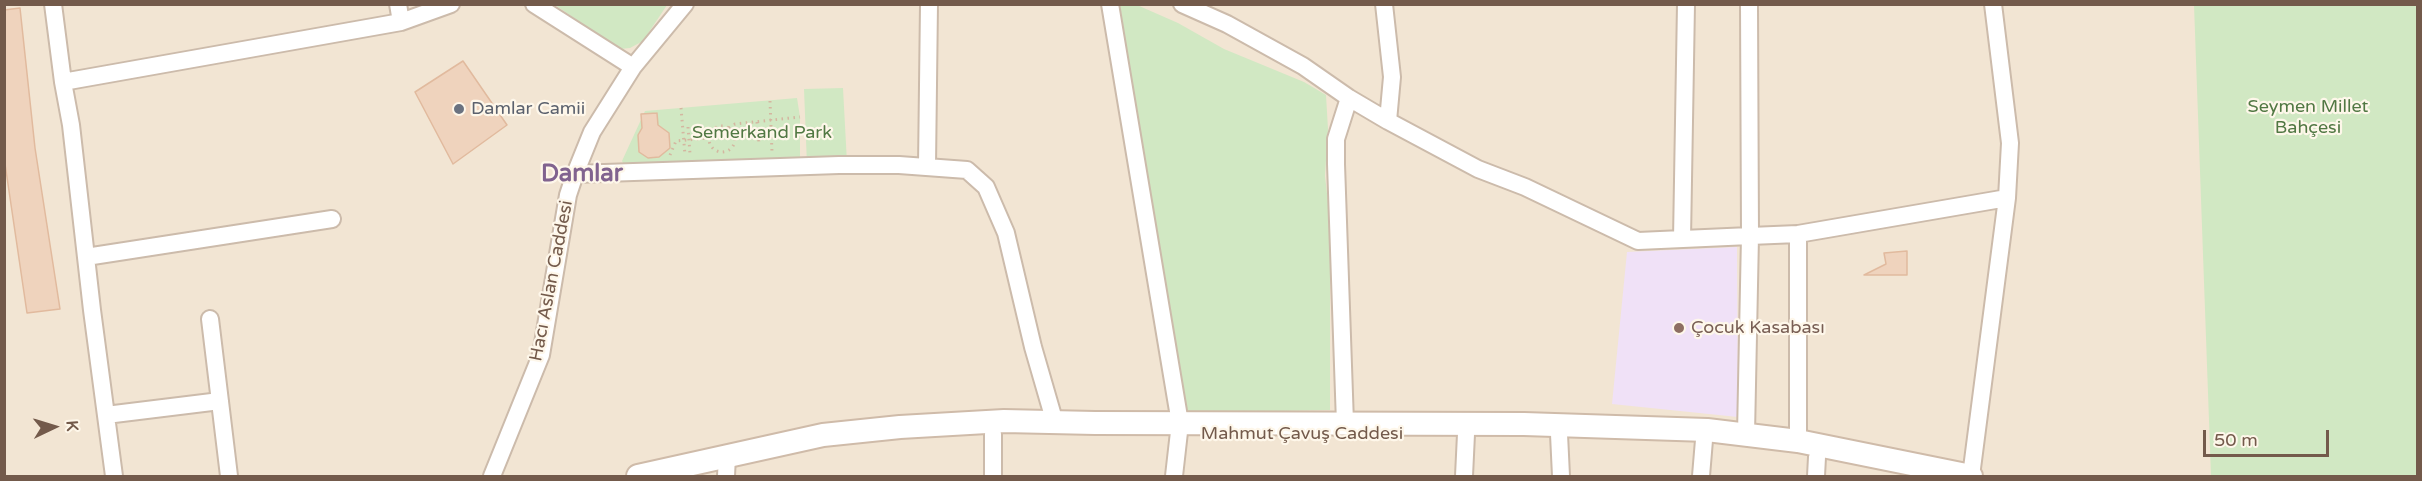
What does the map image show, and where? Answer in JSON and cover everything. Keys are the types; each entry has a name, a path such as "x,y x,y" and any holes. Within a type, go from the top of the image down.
{"main road":[{"path":"638,477 727,467 823,435 889,428 1004,421 1179,429 1345,423 1609,425 1707,430 1798,441 1901,472 1971,477"},
{"name":"Mahmut Çavuş Caddesi","path":"691,477 727,467 829,447 878,442 993,434 1179,429 1559,434 1704,440 1745,444 1817,467 1901,472"}],"street":[{"path":"53,4 71,125 114,477"},
{"path":"398,4 401,22"},
{"path":"63,82 401,22 451,4"},
{"path":"534,4 633,67"},
{"name":"Hacı Aslan Caddesi","path":"492,477 541,355 568,195 592,132 633,67 686,4"},
{"path":"927,166 929,4"},
{"path":"1110,4 1179,429 1174,477"},
{"path":"1182,4 1227,24 1303,66 1349,98 1388,121 1478,169 1525,187 1638,241 1798,234 2007,198"},
{"path":"1384,4 1392,77 1388,121"},
{"path":"1682,239 1686,4"},
{"path":"1746,434 1750,236 1749,4"},
{"path":"1971,477 2007,198 2010,143 1993,4"},
{"path":"1345,423 1336,139 1349,98"},
{"path":"575,174 654,170 688,162 772,166 927,166 967,170 986,187 1006,233 1033,347 1055,423"},
{"path":"86,257 332,219"},
{"path":"1798,234 1798,441"},
{"path":"210,320 229,477"},
{"path":"106,415 220,401"},
{"path":"993,434 993,477"},
{"path":"1464,477 1466,434"},
{"path":"1559,434 1561,477"},
{"path":"1701,477 1704,440"}],"path":[{"path":"770,100 772,166"},
{"path":"681,108 688,162"},
{"path":"729,128 736,139 730,150 718,152 711,146 709,138 716,127 729,128 735,124 800,117"},
{"path":"757,122 759,142"},
{"path":"688,128 688,162"},
{"path":"654,170 654,162 665,159 674,151 676,141 709,138"}],"shaded area":[{"path":"4,5 2417,5 2417,476 5,476"},
{"name":"Çocuk Kasabası","path":"1737,247 1738,417 1612,404 1627,252"}],"green space":[{"path":"555,5 667,5 643,41 630,48 620,49"},
{"path":"1120,5 1137,5 1178,23 1224,49 1304,82 1326,95 1328,129 1325,176 1330,220 1330,410 1188,413 1157,245"},
{"name":"Seymen Millet Bahçesi","path":"2194,5 2417,5 2417,476 2211,476"},
{"path":"843,88 847,163 807,165 804,89"},
{"name":"Semerkand Park","path":"797,98 800,117 800,164 627,170 622,161 645,111"}],"building":[{"path":"20,8 35,148 60,309 27,313 4,157 4,10"},
{"name":"Damlar Camii","path":"463,61 507,125 453,164 415,92"},
{"path":"657,113 658,125 669,133 670,148 659,157 648,158 639,152 638,135 642,128 641,114"},
{"path":"1907,251 1907,275 1864,275 1886,264 1884,253"}],"place":[{"name":"Damlar Camii","path":"459,109"},
{"name":"Çocuk Kasabası","path":"1679,328"}],"district":[{"name":"Damlar","path":"582,175"}]}
